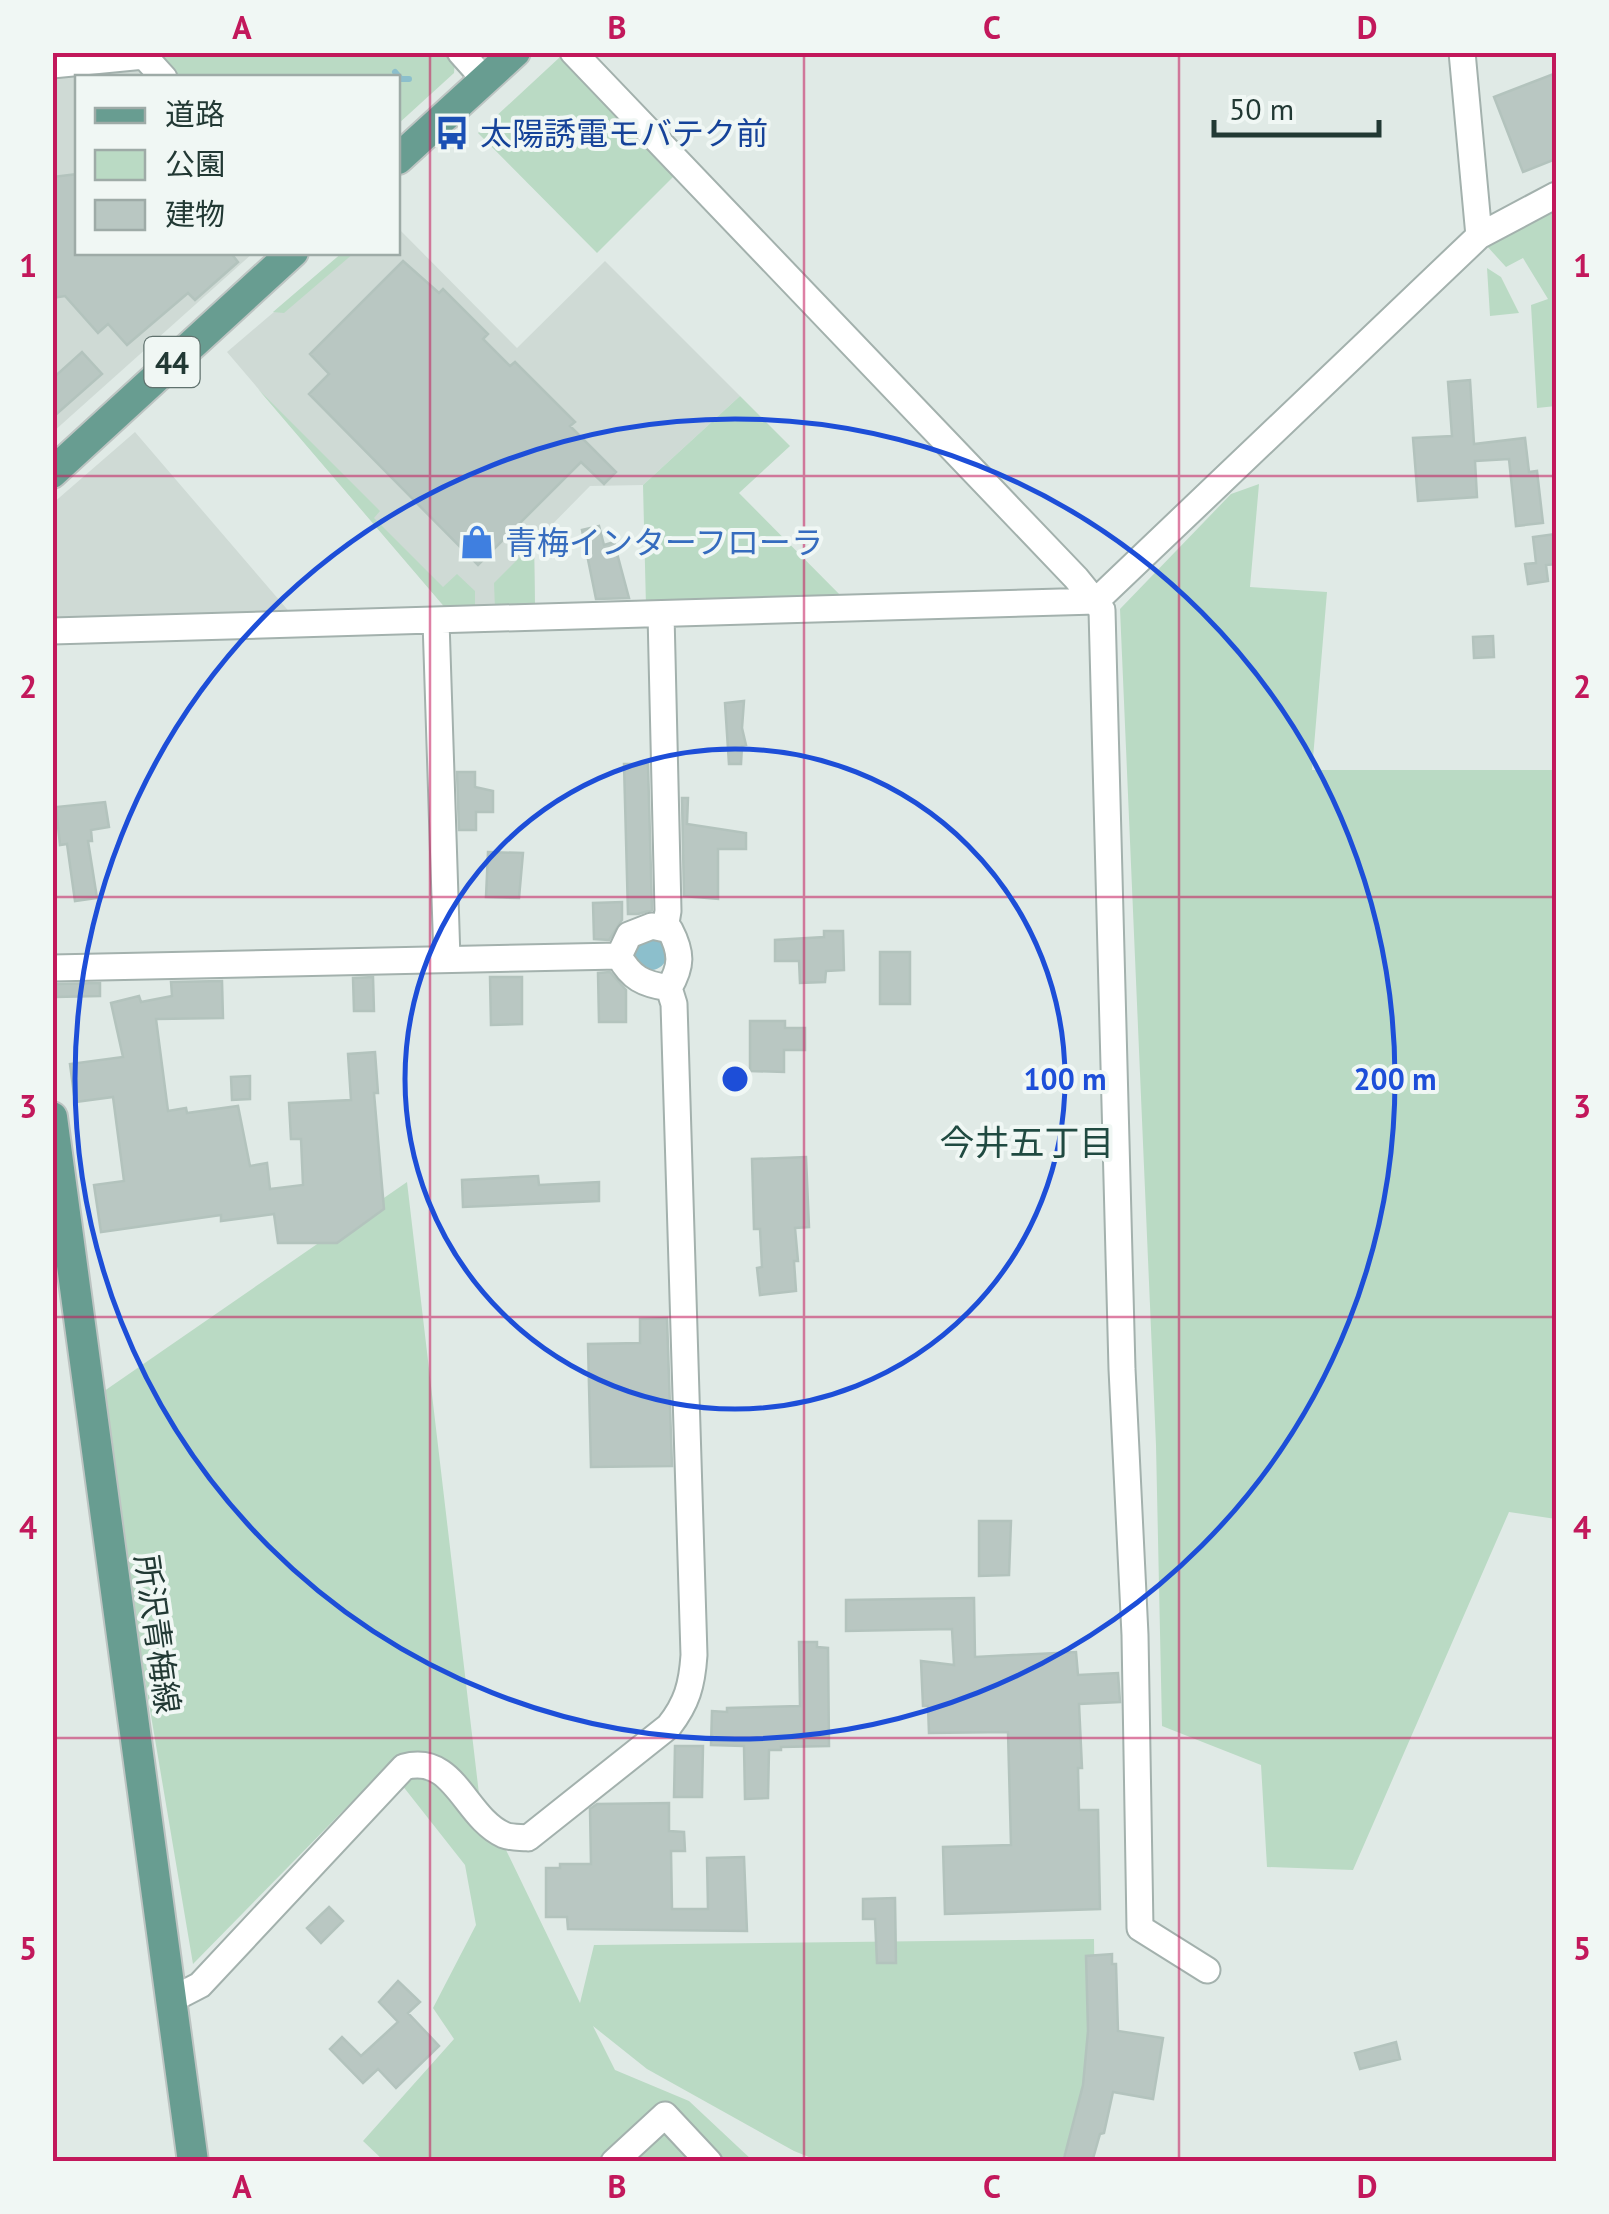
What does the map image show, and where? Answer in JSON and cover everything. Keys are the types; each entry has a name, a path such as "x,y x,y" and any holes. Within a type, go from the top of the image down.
{"main road":[{"path":"400,157 516,52"},
{"name":"44","path":"52,473 290,255"},
{"name":"所沢青梅線","path":"52,1117 193,2162"}],"street":[{"path":"460,52 485,80"},
{"path":"573,52 1102,610 1122,1370 1135,1636 1140,1928 1207,1970"},
{"path":"1462,52 1479,236"},
{"path":"52,65 146,54 162,75"},
{"path":"52,631 1096,601 1479,236 1556,195"},
{"path":"661,614 668,911 665,929"},
{"path":"436,620 448,959"},
{"path":"172,1999 200,1985 404,1767 420,1762 438,1768 484,1820 506,1836 528,1838 669,1726 684,1707 692,1685 694,1656 674,1004 669,988 678,972 681,950 670,930 652,926 629,935 618,956"},
{"path":"52,968 618,956"},
{"path":"618,956 630,976 669,988"},
{"path":"614,2162 665,2114 709,2162"}],"shaded area":[{"path":"136,66 150,75 75,75 75,255 251,255 53,432 52,75"},
{"path":"400,230 517,348 605,261 740,396 643,485 590,486 534,543 535,608 448,611 227,352 341,255 400,255"},
{"path":"135,432 292,615 53,621 52,504"}],"green space":[{"path":"163,52 447,52 455,61 454,73 400,122 400,75 173,75 162,63"},
{"path":"560,57 569,57 678,172 597,253 478,133"},
{"path":"1556,205 1556,406 1537,408 1531,305 1548,299 1523,258 1506,267 1485,244"},
{"path":"340,255 352,255 284,313 273,312"},
{"path":"1487,268 1501,277 1519,313 1490,316"},
{"path":"258,389 380,511 374,518 443,587 457,574 475,591 475,608 448,611"},
{"path":"740,396 790,446 739,493 846,601 646,606 643,485"},
{"path":"1259,484 1250,587 1327,592 1312,770 1556,770 1556,1519 1509,1512 1353,1870 1267,1867 1261,1765 1162,1726 1156,1445 1120,609 1231,494"},
{"path":"534,543 535,608 495,609 494,583"},
{"path":"407,1182 479,1794 580,2003 594,1945 1094,1939 1095,2019 1083,2093 1062,2161 819,2161 647,2069 593,2026 615,2070 689,2101 753,2161 384,2161 363,2141 454,2039 433,2008 476,1925 465,1865 387,1766 193,1964 97,1396"}],"water":[{"path":"651,938 662,943 667,954 662,965 651,970 640,965 635,954 640,943"}],"building":[{"path":"1556,73 1556,159 1523,172 1494,97"},
{"path":"75,174 75,255 232,255 238,262 195,300 188,293 127,345 108,324 98,333 65,296 52,298 52,177"},
{"path":"403,261 439,293 443,289 488,334 483,339 510,366 515,362 575,422 570,426 616,472 604,484 581,462 478,565 309,394 329,374 310,354"},
{"path":"82,352 102,374 52,418 52,379"},
{"path":"1470,380 1474,444 1525,438 1529,472 1537,471 1543,523 1516,526 1509,459 1475,461 1477,497 1418,501 1413,438 1452,436 1448,382"},
{"path":"599,526 604,545 614,542 629,598 596,599 582,530"},
{"path":"1556,534 1556,564 1546,565 1548,581 1528,584 1525,564 1536,563 1533,537"},
{"path":"1493,636 1494,657 1474,658 1473,637"},
{"path":"744,701 742,728 746,745 742,746 741,764 729,764 725,703"},
{"path":"624,764 648,764 652,910 638,914 628,914"},
{"path":"457,772 475,772 475,787 493,791 493,812 476,812 476,830 459,830"},
{"path":"682,798 688,798 687,824 746,833 746,849 718,849 718,899 684,896"},
{"path":"105,802 109,827 91,830 92,841 88,841 97,898 75,901 67,844 60,845 56,807"},
{"path":"488,852 523,853 519,898 486,897"},
{"path":"622,902 622,920 609,940 594,939 593,903"},
{"path":"824,931 843,931 844,970 826,971 825,982 800,983 799,961 775,961 775,940 824,937"},
{"path":"880,952 910,952 910,1004 880,1004"},
{"path":"610,972 626,990 626,1022 599,1022 598,973"},
{"path":"373,977 374,1011 354,1011 353,978"},
{"path":"490,977 522,977 522,1024 491,1025"},
{"path":"222,981 223,1018 156,1019 168,1111 186,1108 187,1113 238,1106 250,1166 267,1163 270,1189 303,1185 301,1139 291,1139 289,1103 351,1100 348,1054 375,1052 378,1093 374,1093 384,1209 337,1243 278,1243 274,1214 221,1221 221,1215 101,1232 94,1185 124,1181 113,1097 75,1102 70,1064 123,1057 111,1003 139,996 141,1002 172,996 171,982"},
{"path":"100,983 100,996 56,997 56,984"},
{"path":"750,1021 785,1021 785,1028 805,1028 805,1050 784,1050 784,1072 750,1071"},
{"path":"250,1076 250,1099 232,1100 231,1077"},
{"path":"806,1157 809,1227 795,1228 796,1291 760,1295 760,1229 754,1229 752,1159"},
{"path":"538,1176 539,1185 599,1182 599,1201 463,1207 462,1180"},
{"path":"667,1318 672,1466 591,1467 588,1344 640,1343 640,1319"},
{"path":"979,1521 1011,1521 1009,1575 979,1576"},
{"path":"974,1598 975,1657 1076,1652 1078,1675 1118,1673 1120,1702 1079,1704 1079,1810 1098,1810 1100,1909 945,1914 943,1847 1011,1845 1008,1732 929,1733 921,1661 954,1665 952,1629 846,1631 846,1600"},
{"path":"799,1642 817,1642 817,1647 828,1648 829,1746 769,1750 768,1798 745,1799 744,1746 711,1745 712,1711 800,1706"},
{"path":"675,1746 703,1746 702,1797 674,1797"},
{"path":"669,1803 669,1831 684,1832 685,1851 671,1851 672,1909 708,1909 707,1858 744,1857 747,1931 568,1929 567,1917 546,1917 546,1868 591,1864 590,1809 597,1804"},
{"path":"895,1898 896,1963 877,1963 875,1919 863,1919 863,1899"},
{"path":"329,1907 343,1921 321,1943 307,1928"},
{"path":"1112,1954 1112,1964 1116,1964 1118,2031 1163,2038 1153,2099 1113,2092 1104,2133 1100,2134 1092,2162 1063,2162 1083,2085 1088,2031 1086,1956"},
{"path":"398,1981 420,2002 408,2013 439,2046 396,2088 378,2069 363,2083 330,2049 342,2037 361,2056 398,2022 379,2002"},
{"path":"1396,2042 1400,2059 1360,2069 1355,2053"}],"waterway":[{"path":"400,78 409,79"}],"place":[{"name":"太陽誘電モバテク前","path":"452,133"},
{"name":"青梅インターフローラ","path":"477,542"}],"district":[{"name":"今井五丁目","path":"1027,1142"}]}
